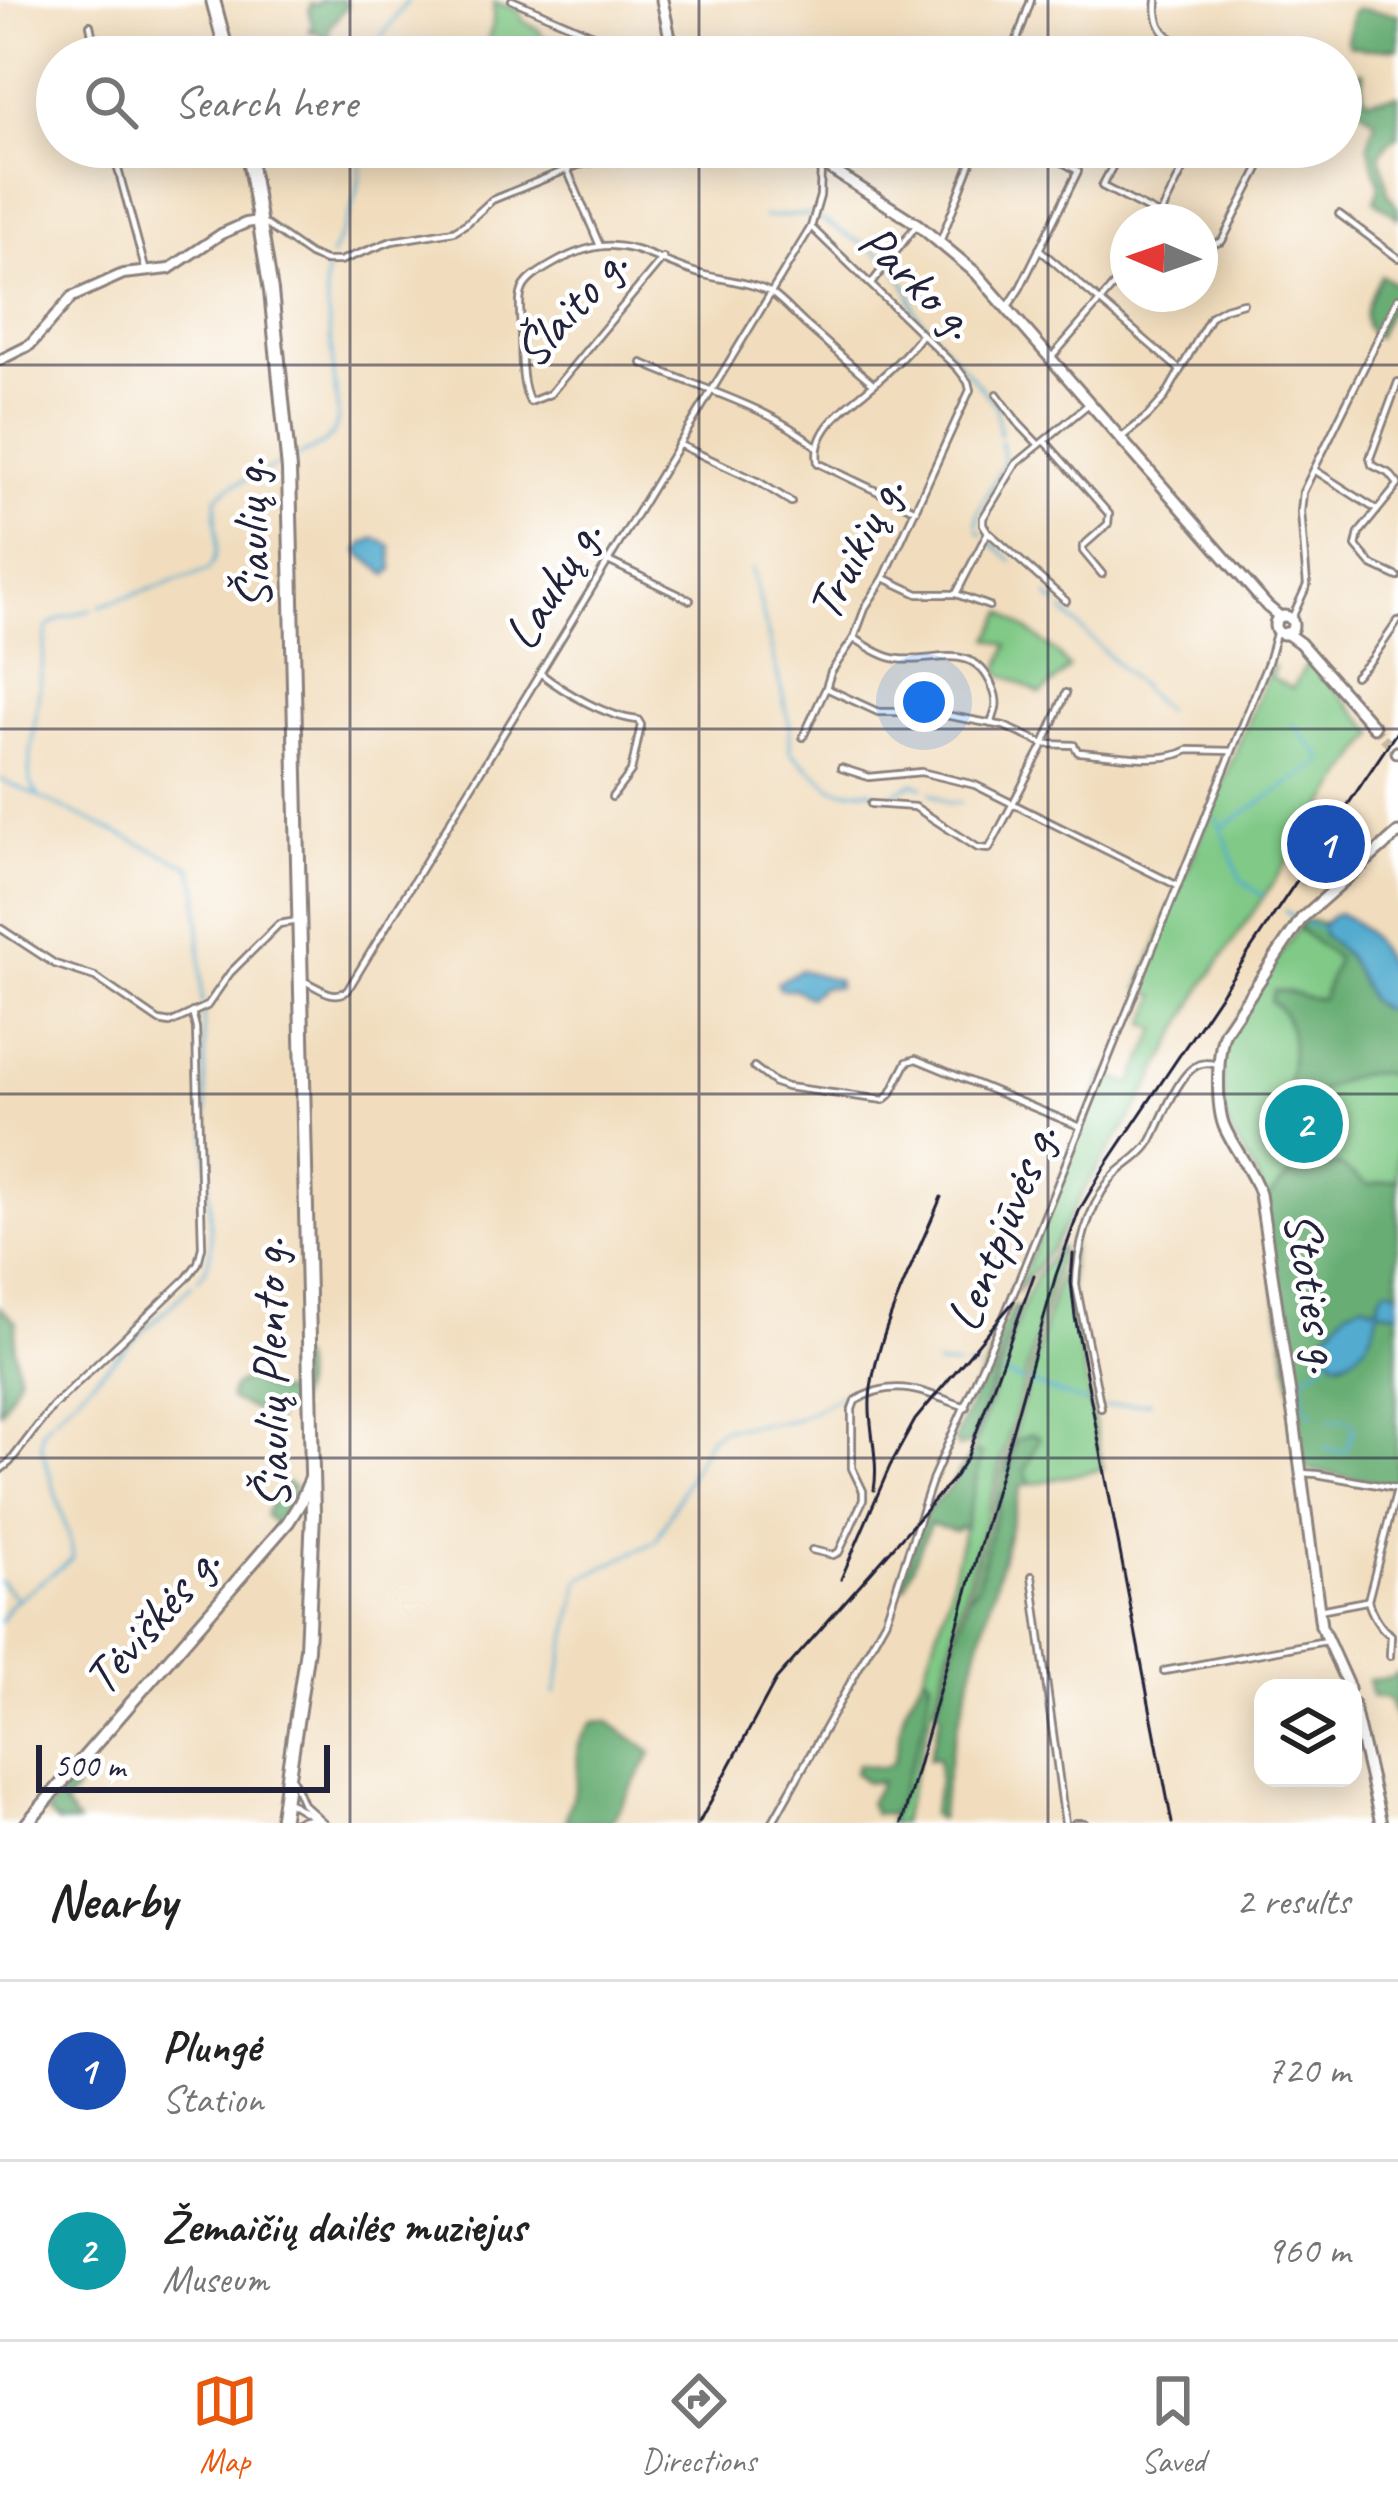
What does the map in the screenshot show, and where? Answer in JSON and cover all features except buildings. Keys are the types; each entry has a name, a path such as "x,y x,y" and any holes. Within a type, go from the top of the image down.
{"highway":[{"path":"213,0 222,36"},
{"name":"Šiaulių g.","path":"251,168 277,340 289,470 299,920"},
{"name":"Šiaulių Plento g.","path":"281,1823 307,1649 313,1517 299,920"}],"main road":[{"path":"663,2 670,36"},
{"path":"829,168 917,224 976,273 1374,727"},
{"name":"Stoties g.","path":"1347,1679 1326,1641 1319,1610 1260,1194 1222,1122 1220,1047 1225,1032 1302,918 1398,833"},
{"name":"Tėviškės g.","path":"27,1823 290,1519 312,1475"},
{"name":"Tėviškės g.","path":"290,1519 313,1517"},
{"path":"1362,1742 1381,1823"}],"street":[{"path":"512,0 595,36"},
{"path":"1018,36 1031,0"},
{"path":"1157,0 1156,22 1169,36"},
{"path":"90,25 92,36"},
{"path":"118,168 146,272"},
{"path":"0,360 30,345 72,297 121,275 170,269 246,223 261,221 320,260 345,260 392,241 454,231 492,200 571,168"},
{"name":"Laukų g.","path":"301,980 328,994 347,991 811,226 820,196 821,168"},
{"path":"940,242 969,168"},
{"path":"1007,308 1078,171 1073,168"},
{"path":"1112,168 1102,186 1134,204"},
{"path":"1166,204 1184,168"},
{"path":"1218,244 1259,168"},
{"path":"567,169 600,246 663,258 695,273 769,292 874,384"},
{"path":"1340,214 1398,257"},
{"path":"871,284 917,224"},
{"name":"Parko g.","path":"811,226 958,369 970,390"},
{"name":"Šlaito g.","path":"600,246 570,254 527,279 523,287 524,383 530,403 550,394 663,258"},
{"path":"1039,249 1180,370"},
{"path":"1051,358 1110,290"},
{"name":"Lentpjūvės g.","path":"772,1823 886,1619 933,1478 1081,1127 1274,646 1305,592 1302,499 1398,298"},
{"path":"1120,438 1165,397 1211,316 1243,303"},
{"path":"916,510 818,463 817,447 836,414 874,384 921,335"},
{"path":"641,363 773,416 817,447"},
{"path":"1398,382 1370,458 1372,465 1390,474 1398,485 1359,533 1356,546 1372,565 1398,578"},
{"name":"Truikių g.","path":"802,737 831,672 884,578 970,390"},
{"path":"997,394 1109,514 1108,524 1083,546 1102,574"},
{"path":"1066,601 988,532 983,518 1022,458 1090,404"},
{"path":"678,444 791,502"},
{"path":"1315,470 1377,510"},
{"path":"956,594 988,532"},
{"path":"607,561 690,600"},
{"path":"884,578 918,595 956,594 989,606"},
{"path":"1355,676 1398,621"},
{"path":"854,638 890,658 959,657 975,663 987,674 997,697 992,724"},
{"path":"540,673 641,725 632,772 612,797"},
{"path":"826,688 878,712 924,712 992,724 1044,744 1065,742 1078,752 1150,760 1188,750 1232,751"},
{"path":"872,804 915,807 984,850 992,846 1066,693"},
{"path":"841,768 869,777 934,774 975,785 1178,886"},
{"path":"0,928 55,964 95,977 170,1023 207,1006 230,973 279,924 299,920"},
{"path":"0,1470 52,1407 198,1263 202,1247 192,1012"},
{"path":"754,1066 788,1087 880,1100 887,1099 907,1062 916,1059 1081,1127"},
{"path":"1101,1408 1076,1285 1084,1234 1113,1176 1144,1151 1191,1070 1201,1064 1220,1065"},
{"path":"812,1550 826,1555 839,1552 863,1500 852,1468 855,1401 884,1388 906,1388 965,1406"},
{"path":"1301,1473 1397,1489 1368,1600 1386,1633 1394,1635 1390,1657"},
{"path":"1387,1529 1398,1531"},
{"path":"1032,1576 1065,1823"},
{"path":"1319,1610 1368,1600"},
{"path":"1164,1672 1326,1641"},
{"path":"290,1765 300,1798 323,1823"},
{"path":"285,1800 323,1823"},
{"path":"292,1823 305,1819 323,1823"},
{"path":"1075,1823 1084,1823"}],"green space":[{"path":"345,0 347,6 329,28 330,36 310,32 309,10 317,4"},
{"path":"494,2 518,10 523,21 542,36 489,36"},
{"path":"1352,12 1398,14 1398,48 1362,48 1362,36 1348,36"},
{"path":"1362,72 1367,100 1398,95 1398,136 1380,154 1398,218 1375,201 1379,185 1368,144 1375,120 1362,109"},
{"path":"1381,275 1398,286 1398,293 1376,338 1365,316"},
{"path":"1004,612 1069,668 1041,694 998,672 1008,645 990,639"},
{"path":"1309,660 1376,734 1202,988 1140,1104 1054,1245 1015,1294 1104,1075 1132,1084 1157,1029 1146,1024 1157,996 1139,988 1271,665 1275,667 1271,678 1293,688"},
{"path":"1322,856 1343,871 1342,877 1328,889 1313,875 1303,884 1315,866 1319,868 1316,865"},
{"path":"1339,914 1369,935 1398,988 1396,1486 1304,1469 1258,1178 1224,1112 1222,1050 1227,1035 1303,920 1324,923"},
{"path":"1303,920 1324,923 1324,936 1347,956 1371,1002 1383,1010 1398,1003 1398,1078 1357,1075 1319,1092 1315,1103 1286,1106 1291,1035 1281,1011 1271,1002 1274,991 1322,998 1337,959 1301,931"},
{"path":"1339,1165 1368,1185 1398,1180 1398,1292 1391,1289 1374,1307 1363,1302 1353,1307 1343,1319 1340,1334 1341,1362 1367,1341 1378,1310 1398,1313 1396,1486 1304,1469 1264,1201 1296,1169"},
{"path":"1072,1236 1070,1299 1103,1469 1030,1484 1025,1471 1039,1437 1016,1440 1008,1486 977,1587 968,1597 1056,1285"},
{"path":"1059,1247 901,1823 889,1823 923,1722 931,1680 923,1675 947,1601 982,1454 973,1451 1026,1297"},
{"path":"1014,1306 1018,1308 972,1443 958,1448 954,1440"},
{"path":"0,1307 16,1322 19,1377 0,1413"},
{"path":"296,1358 302,1372 298,1396 294,1407 274,1412 277,1421 230,1399 233,1387 246,1380 270,1390 292,1392 291,1369"},
{"path":"1032,1434 1039,1438 1025,1471 1030,1484 1021,1486 937,1819 932,1814 938,1758 929,1759 941,1714 937,1707 968,1597 977,1587 1016,1440"},
{"path":"973,1451 982,1454 965,1529 930,1524 905,1586 899,1587 923,1515 951,1486"},
{"path":"287,1483 294,1487 293,1492 275,1523 266,1512"},
{"path":"1398,1673 1398,1725 1388,1699 1372,1697 1368,1680"},
{"path":"923,1675 928,1676 928,1704 893,1814 874,1813 869,1803 881,1782 866,1782 855,1773 857,1764 882,1768 893,1763 904,1712"},
{"path":"608,1721 652,1753 611,1823 566,1823 581,1741 593,1722"},
{"path":"75,1781 75,1792 64,1805 78,1823 57,1823 46,1812"}],"water":[{"path":"376,538 391,546 393,569 387,575 360,554 364,543"},
{"path":"1339,914 1362,929 1381,952 1393,979 1396,1007 1383,1010 1371,1002 1347,956 1324,936 1322,926"},
{"path":"800,970 837,980 838,987 822,987 809,997 794,989 779,989 777,983"},
{"path":"1385,1289 1398,1292 1398,1313 1378,1310 1374,1328 1359,1351 1334,1361 1324,1336 1347,1309 1364,1302 1379,1305"}],"waterway":[{"path":"382,36 408,0"},
{"path":"331,257 361,168"},
{"path":"764,217 809,215"},
{"path":"820,219 887,258"},
{"path":"892,263 909,290 915,312 996,405 1000,435"},
{"path":"295,458 329,439 338,417 327,266"},
{"path":"985,499 1004,463 1001,441"},
{"path":"100,606 208,570 217,545 217,497 281,464"},
{"path":"977,524 984,501"},
{"path":"978,530 982,534"},
{"path":"988,540 1012,561"},
{"path":"752,569 790,726 790,752 833,788 844,791 869,790 887,797 914,783 923,787"},
{"path":"1048,596 1056,604"},
{"path":"92,609 59,619 47,628 30,781 39,797 191,867 198,887 202,1004"},
{"path":"1063,611 1165,711"},
{"path":"1221,828 1322,762 1292,724"},
{"path":"0,779 37,796"},
{"path":"931,793 948,803 961,803"},
{"path":"1218,819 1241,880 1263,896"},
{"path":"1285,911 1295,918"},
{"path":"1305,924 1322,929"},
{"path":"198,1279 211,1250 203,1013"},
{"path":"54,1417 192,1285"},
{"path":"1315,1414 1305,1409 1302,1377 1330,1356"},
{"path":"936,1365 958,1366"},
{"path":"966,1367 976,1368"},
{"path":"1004,1375 1022,1381"},
{"path":"1030,1383 1086,1403"},
{"path":"555,1693 580,1579 656,1541 709,1438 722,1429 795,1420 856,1388"},
{"path":"1105,1407 1150,1402"},
{"path":"1325,1449 1342,1452 1348,1448 1354,1427 1347,1420 1330,1419"},
{"path":"0,1622 11,1604 73,1558 41,1446 42,1431 50,1421"},
{"path":"0,1581 15,1597"}],"tunnel":[{"path":"1374,727 1397,752"}],"railway":[{"path":"902,1823 1056,1275 1079,1211 1398,730"},
{"path":"874,1490 870,1401 876,1364 941,1197"},
{"path":"1073,1254 1075,1317 1172,1823"},
{"path":"699,1823 776,1680 967,1458 1034,1275"},
{"path":"841,1579 915,1420 1014,1301"}],"place":[{"name":"Plungė","path":"1326,844"},
{"name":"Žemaičių dailės muziejus","path":"1304,1124"}]}
